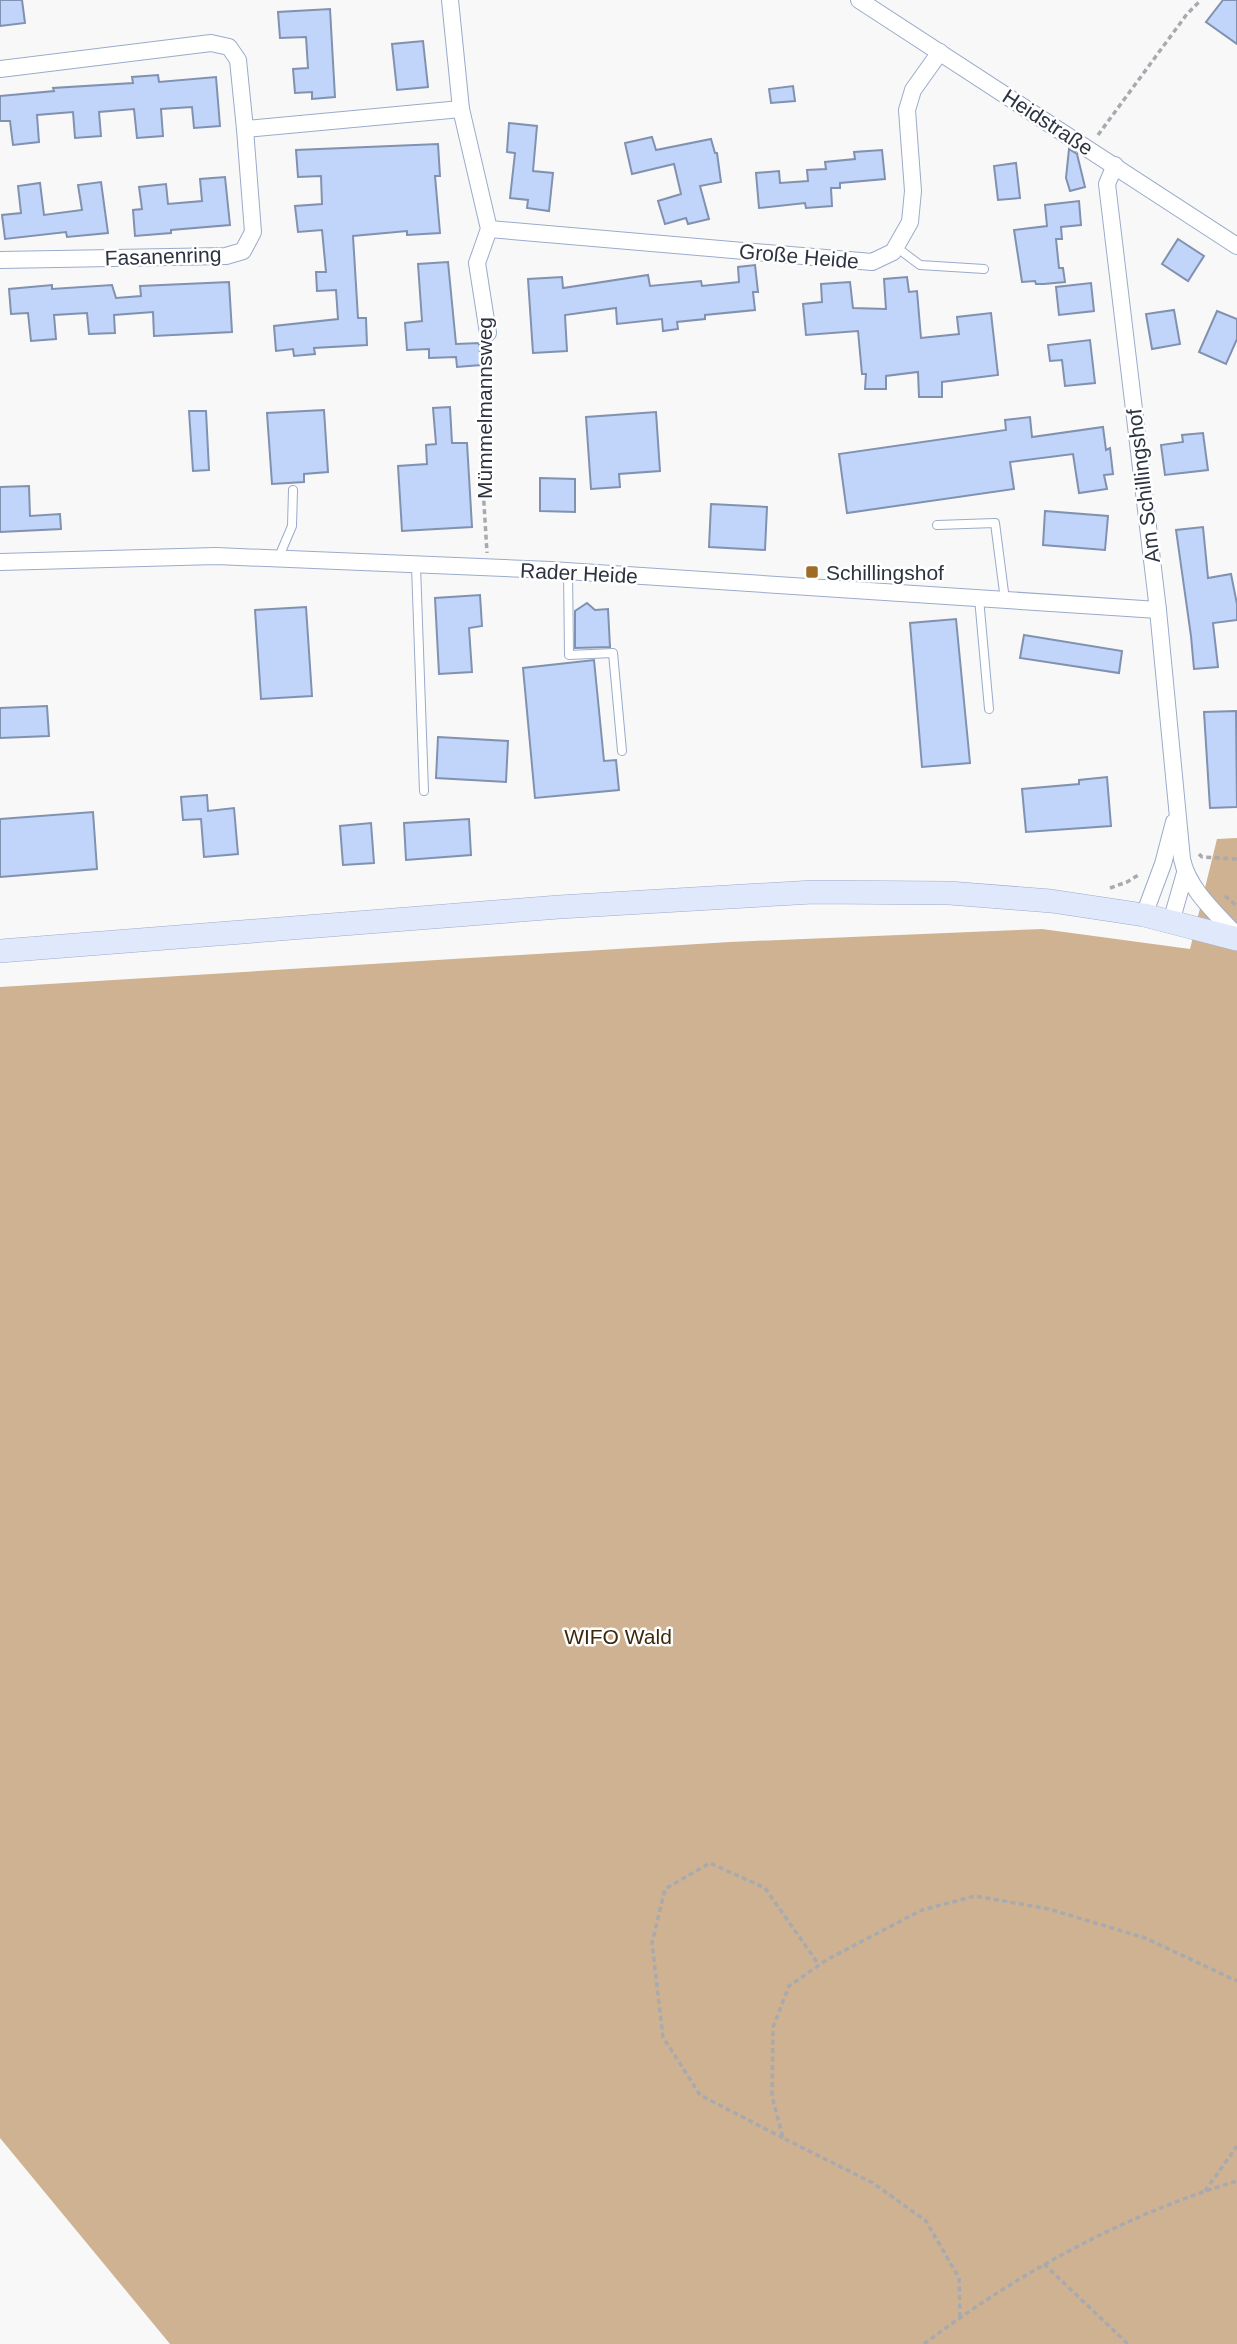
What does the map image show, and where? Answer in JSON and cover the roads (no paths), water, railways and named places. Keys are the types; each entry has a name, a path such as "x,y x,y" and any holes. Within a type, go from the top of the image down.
{"main road":[{"path":"0,951 559,907 813,892 949,893 1051,901 1144,915 1237,938"}],"street":[{"path":"450,0 461,109 489,229"},
{"name":"Heidstraße","path":"859,0 1237,246"},
{"name":"Fasanenring","path":"0,69 211,43 229,47 238,60 253,232 243,251 226,256 0,260"},
{"path":"896,247 911,222 913,191 907,110 913,89 940,52"},
{"path":"245,129 461,109"},
{"name":"Am Schillingshof","path":"1115,166 1107,184 1158,610 1185,873 1171,922"},
{"name":"Große Heide","path":"489,229 872,262 893,252 896,247"},
{"name":"Mümmelmannsweg","path":"488,333 477,263 489,229"},
{"name":"Rader Heide","path":"0,562 216,556 568,571 1158,610"},
{"name":"Am Schillingshof","path":"1144,915 1163,864 1177,809"},
{"name":"Am Schillingshof","path":"1185,873 1237,938"}],"lane":[{"path":"896,247 920,265 984,269"},
{"path":"278,559 292,526 293,490"},
{"path":"937,525 995,523 1005,600"},
{"path":"416,566 424,791"},
{"path":"568,571 569,655 613,653 622,751"},
{"path":"979,598 989,709"}],"place":[{"name":"Schillingshof","path":"812,572"}],"park label":[{"name":"WIFO Wald","path":"618,1636"}]}
